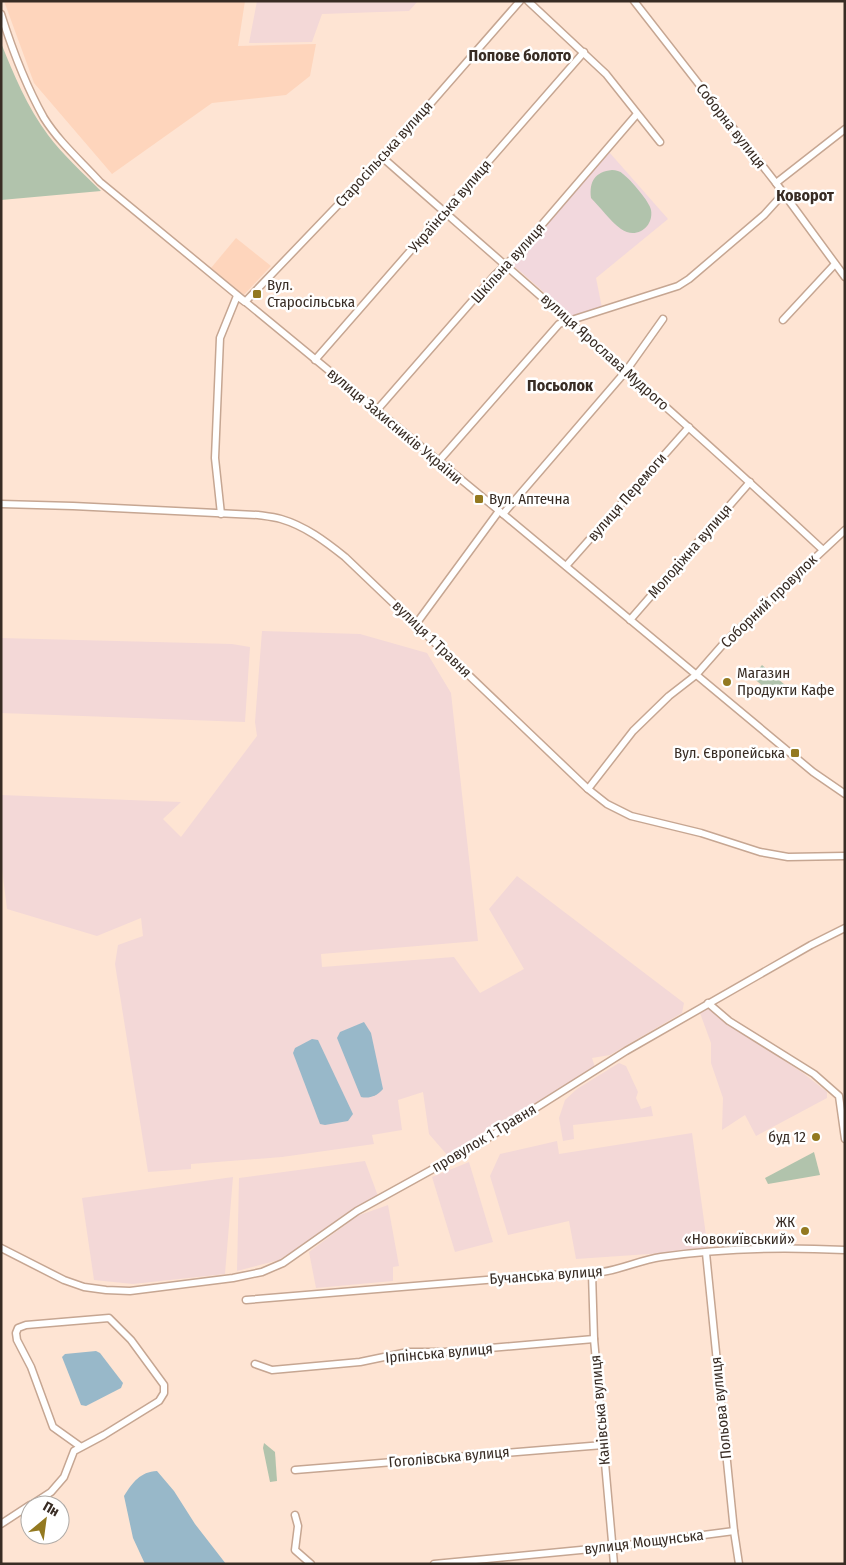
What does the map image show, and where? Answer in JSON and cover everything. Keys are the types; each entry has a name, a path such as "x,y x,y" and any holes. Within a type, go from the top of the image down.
{"street":[{"name":"Старосільська вулиця","path":"245,302 383,158 520,1"},
{"path":"528,1 606,74 660,142"},
{"name":"Соборна вулиця","path":"634,1 776,183 845,277"},
{"path":"1,14 13,53 44,118 62,142 100,182 245,302"},
{"name":"Українська вулиця","path":"315,360 584,52"},
{"name":"Шкільна вулиця","path":"377,410 637,114"},
{"path":"776,183 845,129"},
{"name":"вулиця Ярослава Мудрого","path":"383,158 571,321 824,550"},
{"path":"438,462 559,324 678,286 689,279 764,216 783,194"},
{"path":"783,320 835,264"},
{"path":"221,514 215,458 220,338 237,296"},
{"name":"вулиця Захисників України","path":"245,302 813,772 845,794"},
{"path":"416,624 501,512 626,371 663,319"},
{"name":"вулиця Перемоги","path":"566,566 689,427"},
{"name":"Молодіжна вулиця","path":"630,620 750,482"},
{"name":"вулиця 1 Травня","path":"1,504 258,515 281,519 306,529 345,557 588,789 607,804 631,816 701,833 760,852 788,857 845,856"},
{"name":"Соборний провулок","path":"588,789 633,732 669,696 696,675 725,642 845,530"},
{"name":"провулок 1 Травня","path":"1,1248 69,1282 84,1287 106,1290 130,1291 233,1278 262,1272 283,1263 357,1212 480,1143 626,1051 811,945 845,928"},
{"path":"708,1003 729,1021 814,1074 842,1094 845,1139"},
{"name":"Бучанська вулиця","path":"246,1300 539,1274 604,1272 661,1257 706,1253 795,1247 845,1250"},
{"name":"Польова вулиця","path":"706,1253 739,1564"},
{"name":"Канівська вулиця","path":"592,1273 594,1339 614,1564"},
{"path":"46,1495 64,1477 74,1451 104,1435 159,1401 164,1393 164,1385 131,1340 109,1318 26,1325 18,1328 16,1333 17,1340 31,1367 53,1427 81,1447"},
{"name":"Ірпінська вулиця","path":"256,1364 272,1370 360,1362 408,1352 444,1352 594,1339"},
{"name":"Гоголівська вулиця","path":"295,1470 603,1445"},
{"path":"1,1524 20,1512"},
{"path":"295,1515 298,1526 295,1550 310,1564"},
{"name":"вулиця Мощунська","path":"434,1564 482,1561 612,1547 734,1531"}],"shaded area":[{"path":"4,1 245,1 238,46 316,44 310,76 286,95 212,103 112,174 34,83"},
{"path":"257,1 418,1 409,11 322,14 312,42 249,43"},
{"path":"609,152 668,219 596,278 602,308 571,316 514,266 514,259"},
{"path":"236,238 271,266 244,295 211,268"},
{"path":"262,631 360,634 427,653 451,693 478,941 321,954 322,967 454,957 480,993 524,969 489,909 517,876 684,1003 682,1013 610,1055 592,1058 595,1067 448,1156 429,1134 423,1092 398,1100 402,1130 372,1135 374,1144 282,1157 191,1164 191,1169 148,1172 115,964 118,945 143,936 141,918 97,936 7,909 1,861 1,795 181,802 163,819 181,837 257,736 255,722"},
{"path":"1,638 232,644 250,647 245,722 1,713"},
{"path":"709,1008 727,1023 803,1073 827,1092 827,1098 756,1136 745,1115 722,1130 723,1098 711,1063 711,1043 700,1013"},
{"path":"619,1063 626,1066 638,1092 636,1098 641,1109 651,1106 653,1116 573,1125 574,1139 563,1141 559,1118 565,1100 577,1089"},
{"path":"692,1133 708,1250 576,1259 569,1221 508,1235 490,1176 500,1154 557,1141 559,1154"},
{"path":"365,1161 378,1196 279,1260 237,1271 239,1178"},
{"path":"469,1162 493,1242 455,1252 432,1177"},
{"path":"233,1177 225,1274 133,1284 94,1280 82,1198"},
{"path":"388,1205 399,1266 393,1267 393,1281 316,1288 309,1252 357,1216"}],"green space":[{"path":"1,43 40,124 60,150 101,191 1,200"},
{"path":"612,170 619,171 626,177 650,206 650,222 643,230 632,233 621,229 591,198 591,187 594,178 601,173"},
{"path":"762,665 785,685 776,697 752,677"},
{"path":"814,1152 820,1175 768,1184 765,1178"},
{"path":"264,1443 275,1452 277,1481 270,1482 263,1448"}],"water":[{"path":"364,1022 371,1033 383,1089 376,1095 367,1098 361,1097 337,1038 340,1032"},
{"path":"312,1039 318,1040 353,1114 348,1121 325,1125 320,1124 293,1053 295,1048"},
{"path":"96,1351 100,1353 123,1383 121,1388 86,1406 81,1405 62,1357 65,1354"},
{"path":"157,1471 174,1491 195,1524 226,1564 145,1564 133,1538 124,1496 141,1476"}],"place":[{"name":"Вул. Старосільська","path":"257,294"},
{"name":"Вул. Аптечна","path":"479,499"},
{"name":"Магазин Продукти Кафе","path":"727,682"},
{"name":"Вул. Європейська","path":"795,753"},
{"name":"буд 12","path":"816,1137"},
{"name":"ЖК «Новокиївський»","path":"805,1231"}],"district":[{"name":"Попове болото","path":"520,55"},
{"name":"Коворот","path":"805,195"},
{"name":"Посьолок","path":"560,385"}]}
